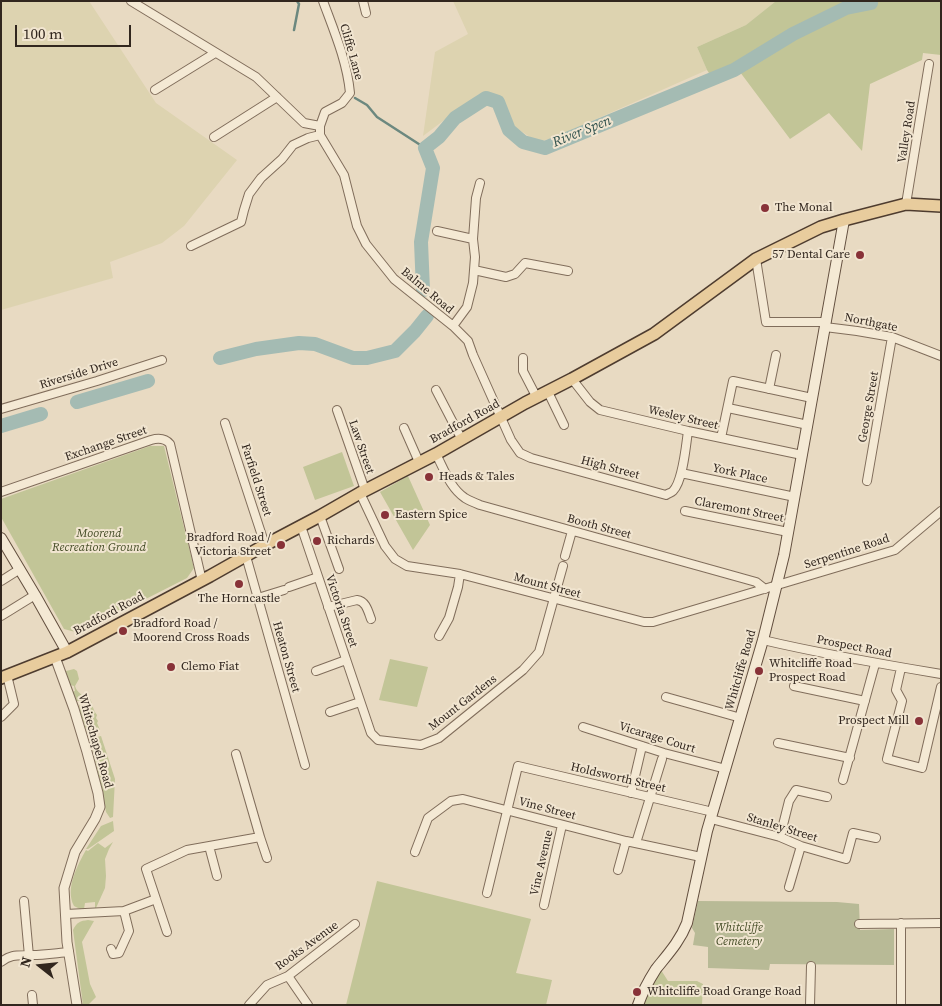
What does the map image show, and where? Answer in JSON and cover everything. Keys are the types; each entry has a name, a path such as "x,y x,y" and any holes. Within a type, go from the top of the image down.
{"main road":[{"name":"Bradford Road","path":"4,676 68,652 202,581 362,492 462,440 500,417 654,334 756,259 822,227 844,220 906,204 941,206"},
{"name":"Whitcliffe Road","path":"638,1005 641,995 655,972 683,933 690,913 701,857 763,640 777,585 795,497 844,220"},
{"path":"1,538 5,552 20,570 68,652"}],"street":[{"path":"131,1 256,78 304,123 320,126 320,135 292,145 282,159 261,178 249,194 241,222 191,246"},
{"name":"Cliffe Lane","path":"320,126 325,112 342,103 350,93 349,79 323,1"},
{"path":"363,1 366,13"},
{"path":"155,90 215,53"},
{"name":"Valley Road","path":"906,204 929,64"},
{"path":"214,136 277,97"},
{"name":"Balme Road","path":"320,135 344,175 357,226 366,244 394,279 453,326 468,341 500,417"},
{"path":"453,326 467,306 473,283 475,257 472,238 476,198 480,183"},
{"path":"437,231 472,238"},
{"name":"Northgate","path":"756,259 766,322 825,324 892,337 941,356"},
{"path":"474,270 506,277 515,274 525,263 568,271"},
{"name":"George Street","path":"868,481 892,337"},
{"path":"769,389 776,355"},
{"path":"523,358 523,371 537,398"},
{"name":"Riverside Drive","path":"1,409 162,360"},
{"name":"Wesley Street","path":"572,379 590,402 600,410 802,455"},
{"path":"722,438 733,381 812,398"},
{"path":"436,390 462,440"},
{"path":"548,392 564,425"},
{"path":"728,408 808,425"},
{"name":"Law Street","path":"337,410 362,492"},
{"name":"High Street","path":"500,417 511,440 520,452 531,458 666,495 673,491 679,482 688,431"},
{"name":"Farfield Street","path":"225,423 265,545"},
{"path":"404,428 419,462"},
{"name":"Exchange Street","path":"1,492 156,438 165,440 170,444 202,581"},
{"name":"Booth Street","path":"436,454 451,484 457,491 465,498 480,505 756,582 765,588"},
{"name":"York Place","path":"681,473 795,497"},
{"name":"Mount Street","path":"362,492 385,546 395,560 407,566 460,574 644,622 653,622 765,588"},
{"name":"Claremont Street","path":"684,511 788,532"},
{"name":"Serpentine Road","path":"777,585 894,550 941,511"},
{"path":"320,516 339,569"},
{"name":"Victoria Street","path":"301,526 360,702"},
{"path":"565,556 572,531"},
{"name":"Heaton Street","path":"246,556 305,765"},
{"path":"554,599 564,566"},
{"path":"1,580 20,570"},
{"path":"439,636 449,618 460,574"},
{"path":"258,598 318,577"},
{"path":"765,588 777,585"},
{"path":"1,616 35,595"},
{"name":"Mount Gardens","path":"360,702 371,733 378,740 421,745 439,738 522,670 539,652 554,599"},
{"path":"328,607 362,600 371,619"},
{"name":"Prospect Road","path":"763,640 875,664 941,674"},
{"name":"Whitechapel Road","path":"55,657 85,745 100,807 75,852 64,888 69,952 77,1005"},
{"path":"316,671 346,660"},
{"path":"843,780 875,664"},
{"path":"901,668 896,690 902,701 887,759 922,768 941,688"},
{"path":"1,717 14,704 4,676"},
{"path":"794,686 865,701"},
{"path":"666,698 741,718"},
{"path":"330,712 360,702"},
{"name":"Vicarage Court","path":"583,726 642,746 726,769"},
{"path":"778,743 850,758"},
{"path":"631,793 642,746"},
{"path":"236,754 267,858"},
{"path":"636,843 662,759"},
{"name":"Holdsworth Street","path":"507,810 518,766 650,797 712,816"},
{"path":"780,837 789,801 796,790 828,797"},
{"name":"Vine Street","path":"415,852 428,818 452,801 463,799 626,841 701,857"},
{"path":"487,893 507,810"},
{"name":"Stanley Street","path":"712,816 846,859 853,833 876,838"},
{"name":"Vine Avenue","path":"544,906 562,825"},
{"path":"167,932 146,869 187,850 260,837"},
{"path":"618,870 626,841"},
{"path":"209,846 217,876"},
{"path":"789,887 801,846"},
{"path":"66,914 124,911 156,899"},
{"path":"24,901 29,956"},
{"path":"111,949 113,954 119,953 129,931 124,911"},
{"path":"900,923 900,1005"},
{"path":"859,924 941,923"},
{"name":"Rooks Avenue","path":"249,1005 267,985 288,976 355,924"},
{"path":"1,962 13,955 29,956 69,952"},
{"path":"810,1005 811,966"},
{"path":"288,976 308,1005"},
{"path":"32,995 33,1005"}],"shaded area":[{"path":"1,1 89,1 156,103 237,160 184,226 162,243 110,262 113,278 1,310"},
{"path":"453,1 776,1 746,25 697,47 707,70 558,136 542,141 530,137 513,126 499,99 479,94 423,136 435,52 468,34"}],"green space":[{"path":"776,1 941,1 941,55 923,53 922,60 870,84 862,151 829,113 790,139 740,72 715,82 707,70 697,47 746,25"},
{"name":"Moorend Recreation Ground","path":"150,446 164,446 194,568 187,578 79,633 64,629 1,517 1,499"},
{"path":"342,452 354,486 315,500 303,467"},
{"path":"408,476 430,525 413,550 380,492"},
{"path":"390,659 428,667 417,707 379,700"},
{"path":"74,669 77,671 79,679 75,686 77,691 89,697 97,715 97,723 100,730 94,734 88,734 79,712 80,701 75,701 72,692 75,691 74,686 67,684 66,671"},
{"path":"101,736 115,779 113,817 110,818 106,812 90,739"},
{"path":"113,821 114,831 86,849 101,826"},
{"path":"113,842 105,859 105,888 96,908 95,902 85,903 84,909 74,906 71,885 86,850 88,851 98,843 105,848"},
{"path":"377,881 531,919 516,973 552,980 546,1005 346,1005"},
{"name":"Whitcliffe Cemetery","path":"698,901 837,902 859,904 860,930 894,929 894,965 770,964 769,970 708,968 708,947 693,945 695,933 692,928"},
{"path":"94,921 82,942 90,984 96,997 89,1004 83,1005 73,930 79,922"},
{"path":"661,970 668,981 697,981 703,984 702,1005 641,1005"}],"waterway":[{"path":"294,30 299,4 297,1"},
{"name":"River Spen","path":"423,290 421,242 433,168 425,148 439,137 455,118 486,98 498,102 509,130 523,142 545,148 734,70 793,34 846,8 871,3"},
{"path":"355,98 367,105 377,117 425,148"},
{"name":"River Spen","path":"220,358 256,349 299,343 315,344 353,358 367,358 395,351 427,316"},
{"name":"River Spen","path":"77,402 148,381"},
{"name":"River Spen","path":"1,426 41,414"}],"place":[{"name":"The Monal","path":"765,208"},
{"name":"57 Dental Care","path":"860,255"},
{"name":"Heads & Tales","path":"429,477"},
{"name":"Eastern Spice","path":"385,515"},
{"name":"Richards","path":"317,541"},
{"name":"Bradford Road / Victoria Street","path":"281,545"},
{"name":"The Horncastle","path":"239,584"},
{"name":"Bradford Road / Moorend Cross Roads","path":"123,631"},
{"name":"Clemo Fiat","path":"171,667"},
{"name":"Whitcliffe Road Prospect Road","path":"759,671"},
{"name":"Prospect Mill","path":"919,721"},
{"name":"Whitcliffe Road Grange Road","path":"637,992"}]}
